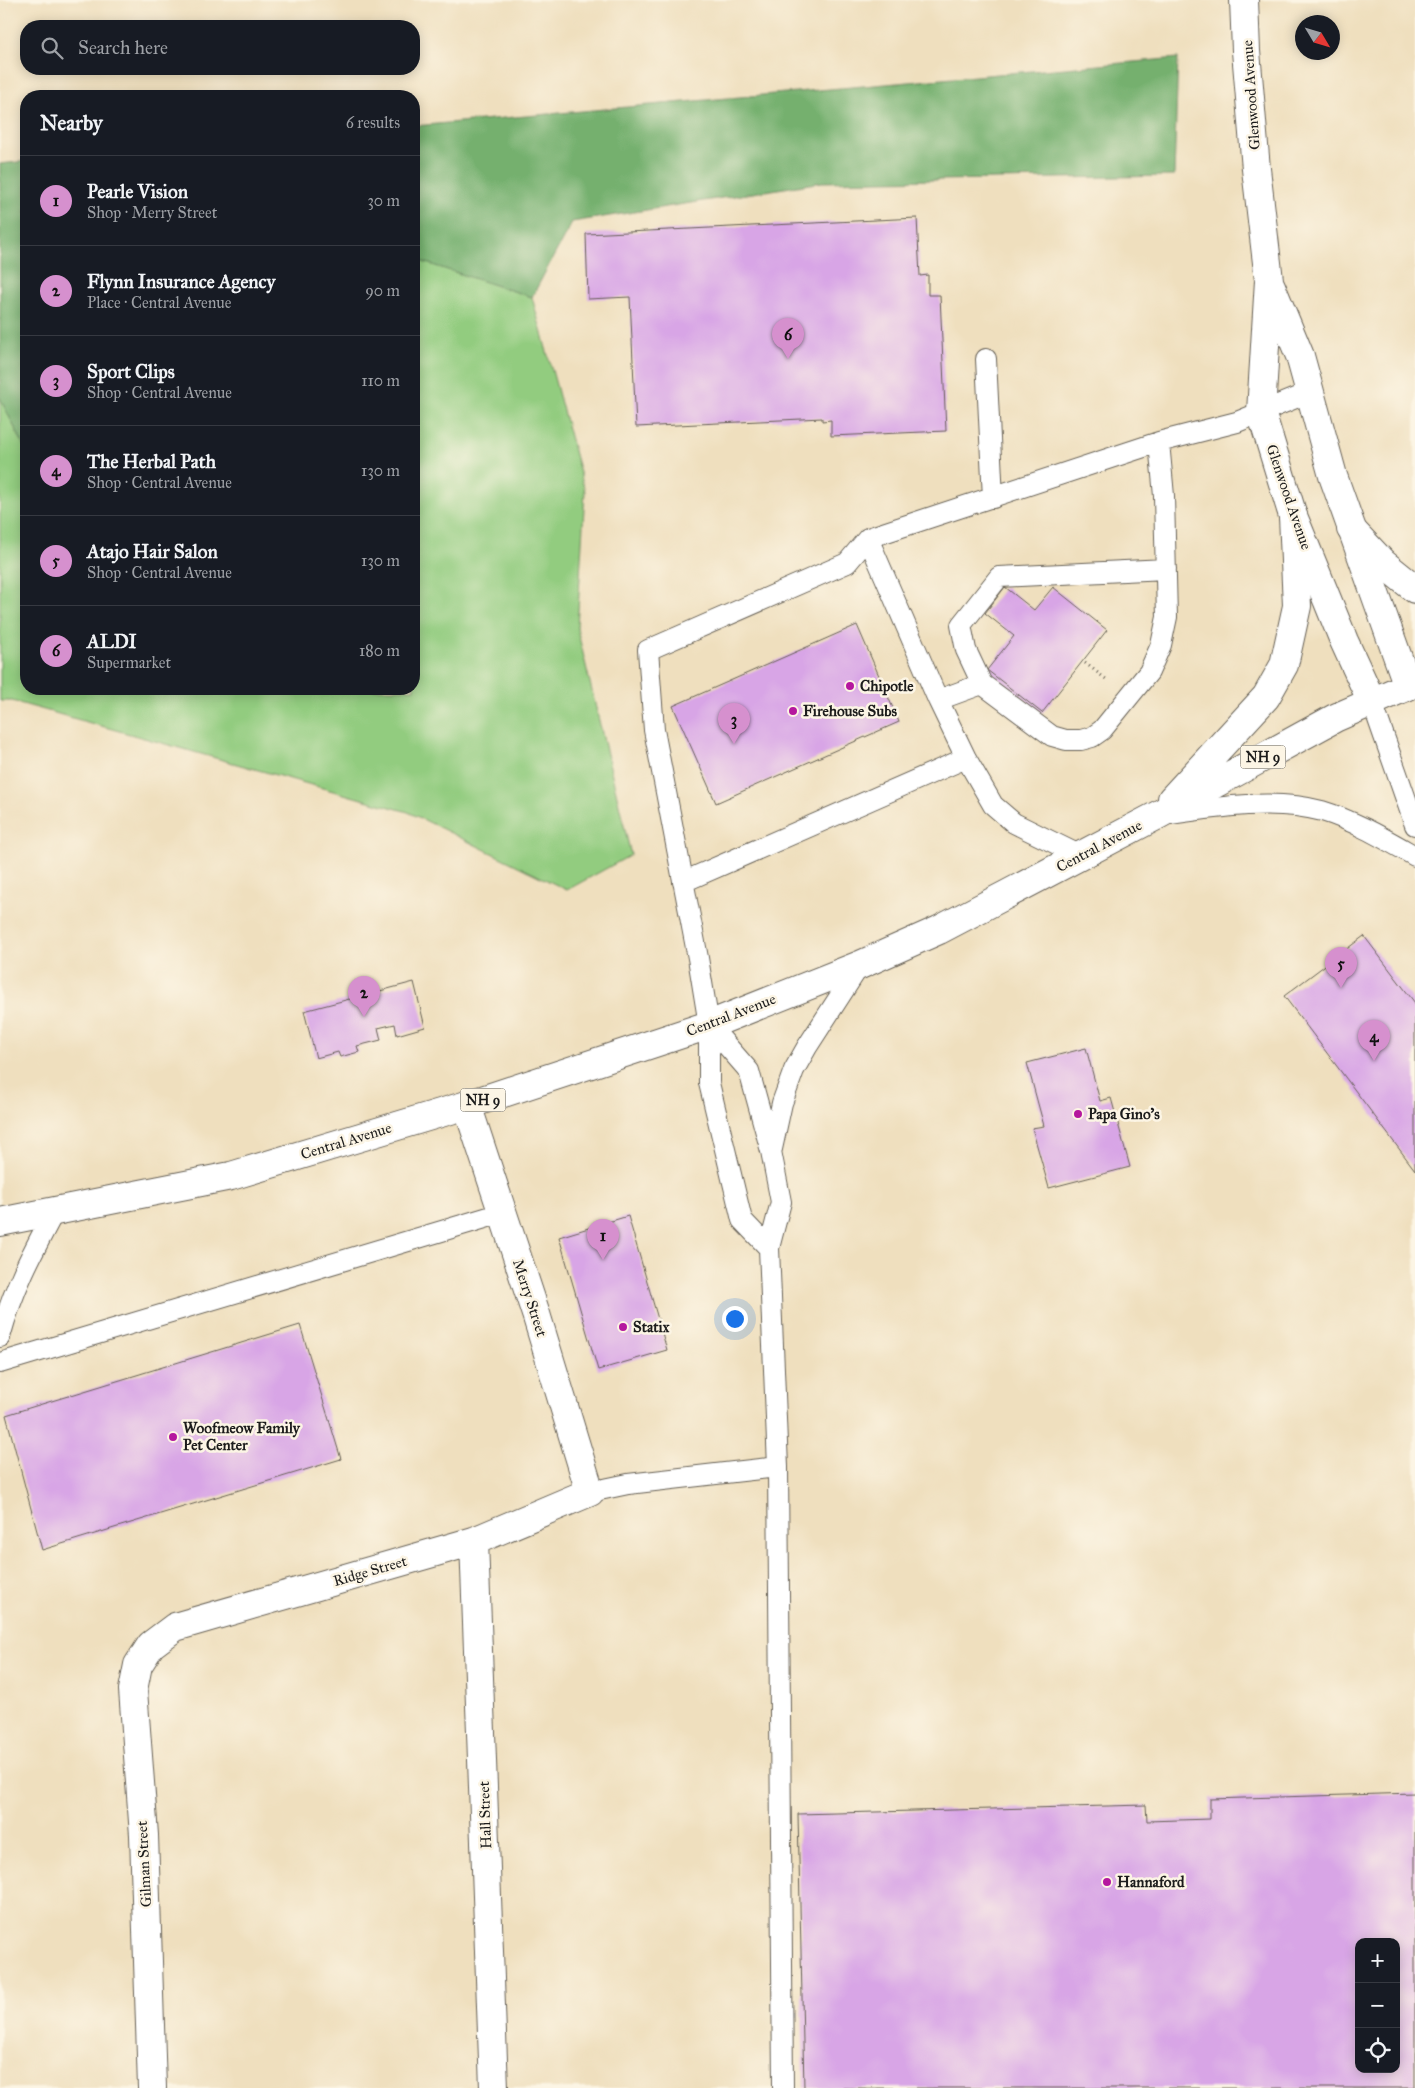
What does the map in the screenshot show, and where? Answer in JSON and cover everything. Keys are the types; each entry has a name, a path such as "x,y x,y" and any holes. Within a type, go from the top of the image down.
{"street":[{"name":"Glenwood Avenue","path":"1244,0 1246,51 1269,280 1261,412 1293,516 1344,641 1372,702"},
{"name":"Glenwood Avenue","path":"1269,280 1300,356 1333,476 1351,529 1413,691"},
{"path":"1156,816 1266,697 1284,665 1296,606 1293,516"},
{"path":"1351,529 1384,564 1415,589"},
{"name":"Central Avenue","path":"0,1222 231,1176 467,1106 709,1025 860,965 939,930 1156,816 1335,718 1372,702 1413,691"},
{"name":"Merry Street","path":"467,1106 536,1314 590,1492"},
{"name":"Ridge Street","path":"151,1645 175,1627 474,1541 590,1492"},
{"name":"Hall Street","path":"474,1541 494,2088"},
{"name":"Gilman Street","path":"151,1645 138,1665 133,1690 144,1835 152,2088"}],"lane":[{"path":"986,359 993,498"},
{"path":"769,1248 742,1220 709,1083 709,1025 654,730 648,650 847,563 868,538 1159,442 1237,422 1310,392"},
{"path":"1159,442 1164,496 1166,569 1167,617 1157,654 1149,672 1102,730 1092,737 1081,740 1066,740 1052,736 982,684 966,650 961,624 999,577 1166,569"},
{"path":"868,538 938,700 966,758 993,805 1014,822 1081,856"},
{"path":"938,700 982,684"},
{"path":"1372,702 1415,825"},
{"path":"683,882 966,758"},
{"path":"1156,816 1224,805 1291,806 1320,811 1346,819 1415,856"},
{"path":"771,1151 782,1102 794,1070 806,1047 860,965"},
{"path":"709,1025 749,1071 771,1151 781,1202 769,1248 778,1467 783,2088"},
{"path":"0,1337 7,1311 21,1274 54,1212"},
{"path":"0,1363 502,1213"},
{"path":"590,1492 628,1484 778,1467"}],"path":[{"path":"1085,663 1107,680"}],"green space":[{"path":"1178,58 1174,176 822,182 572,222 532,297 420,261 420,125"},
{"path":"20,162 20,438 0,398 0,164"},
{"path":"420,261 532,297 585,491 577,628 631,855 567,890 408,812 12,701 0,701 0,398 20,438 20,695 420,695"}],"building":[{"path":"917,218 920,276 928,275 928,295 940,295 946,431 831,436 831,420 822,421 822,418 636,427 630,297 588,299 586,234"},
{"path":"1005,587 1034,610 1053,587 1107,630 1042,713 987,670 1014,636 985,613"},
{"path":"857,625 899,722 716,803 673,706"},
{"path":"1364,936 1415,1003 1415,1170 1284,996"},
{"path":"414,982 425,1027 397,1035 395,1024 378,1028 381,1040 357,1046 359,1052 340,1057 338,1052 316,1058 304,1011"},
{"name":"Papa Gino's","path":"1086,1048 1100,1101 1111,1098 1130,1167 1049,1188 1032,1128 1044,1126 1027,1063"},
{"path":"628,1216 667,1350 598,1370 559,1237"},
{"name":"Woofmeow Family Pet Center","path":"300,1325 341,1459 42,1550 6,1415"},
{"name":"Hannaford","path":"1415,1793 1415,2088 804,2088 798,1814 1146,1805 1147,1821 1210,1819 1210,1799"}],"place":[{"name":"ALDI","path":"788,359"},
{"name":"Chipotle","path":"850,686"},
{"name":"Firehouse Subs","path":"793,711"},
{"name":"Sport Clips","path":"734,744"},
{"name":"Atajo Hair Salon","path":"1341,988"},
{"name":"Flynn Insurance Agency","path":"364,1017"},
{"name":"The Herbal Path","path":"1374,1061"},
{"name":"Papa Gino's","path":"1078,1114"},
{"name":"Pearle Vision","path":"603,1260"},
{"name":"Statix","path":"623,1327"},
{"name":"Woofmeow Family Pet Center","path":"173,1437"},
{"name":"Hannaford","path":"1107,1882"}]}
